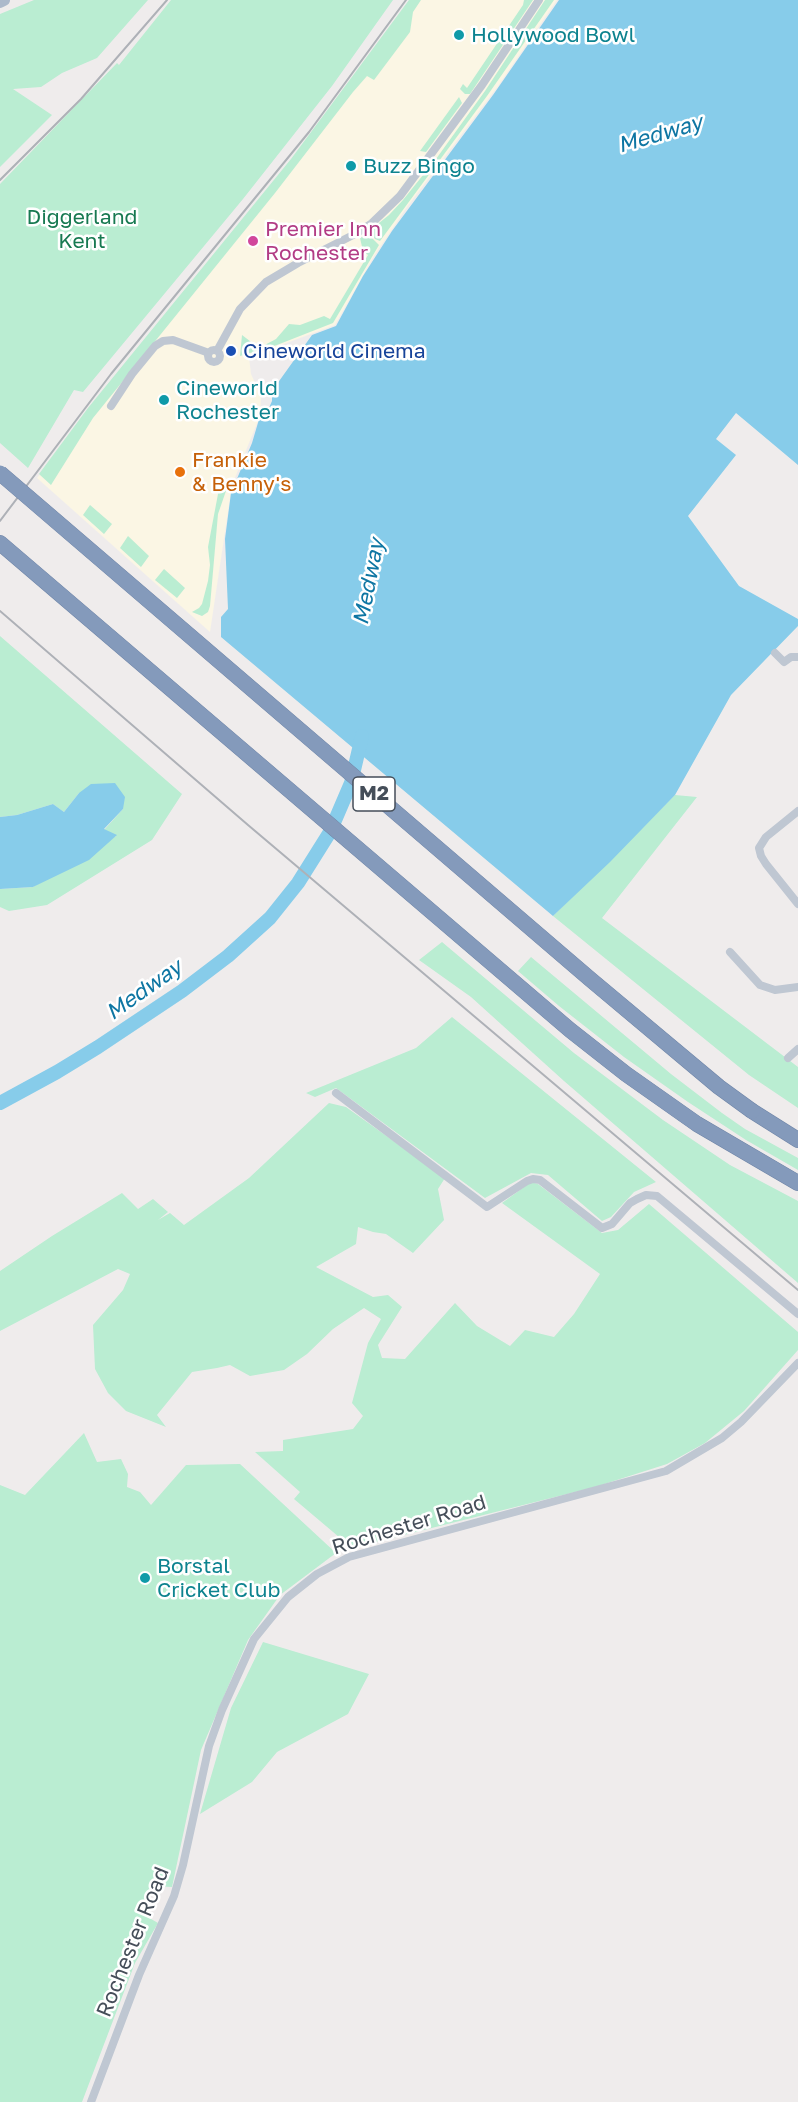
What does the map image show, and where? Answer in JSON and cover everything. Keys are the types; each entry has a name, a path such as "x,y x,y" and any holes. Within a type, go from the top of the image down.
{"highway":[{"name":"M2","path":"0,473 590,979 719,1086 752,1111 798,1140"},
{"name":"M2","path":"0,543 570,1030 626,1074 698,1124 798,1183"}],"main road":[{"path":"0,2 4,0"}],"street":[{"path":"111,406 132,374 155,346 163,341 173,340 213,352 240,309 266,282 298,262 357,233 372,223 400,196 482,85 539,0"},
{"path":"776,653 784,662 791,657 798,657"},
{"path":"798,811 766,837 761,843 759,852 798,903"},
{"path":"730,952 760,985 775,990 798,987"},
{"path":"788,1058 798,1049"},
{"path":"336,1093 487,1207 527,1181 540,1180 602,1228 612,1224 630,1203 646,1195 657,1196 798,1314"},
{"name":"Rochester Road","path":"91,2102 139,1975 174,1896 209,1746 222,1710 254,1639 288,1597 317,1574 349,1557 666,1471 722,1438 741,1422 798,1363"}],"shaded area":[{"path":"411,0 557,0 498,86 407,207 374,256 335,325 249,357 251,374 261,396 260,416 232,485 210,632 37,478 307,144"}],"green space":[{"path":"34,0 148,0 97,58 62,73 41,87 13,89 52,115 0,167 0,14"},
{"name":"Diggerland Kent","path":"171,0 393,0 332,86 243,199 83,392 74,390 28,468 0,443 0,184 117,63 119,65"},
{"path":"409,0 421,0 413,12 410,32 374,80 367,76 353,92 275,193 93,418 51,485 39,474 88,408 291,159"},
{"path":"524,0 533,0 470,94 465,94 460,89 463,84 467,88 523,5"},
{"path":"545,0 554,0 487,96 380,241 375,239 369,231 403,200 436,159 485,91"},
{"path":"459,97 462,103 426,152 420,151"},
{"path":"368,234 379,245 333,323 277,345 240,356 242,335 259,348 276,339 289,324 300,325 324,316 330,319 368,255 363,251 360,238"},
{"path":"217,477 227,488 218,514 210,606 208,612 202,616 192,612 202,604 208,581 210,565 208,547 218,494 213,483"},
{"path":"90,505 112,524 104,534 83,515"},
{"path":"128,536 149,556 141,567 120,548"},
{"path":"164,569 185,588 177,598 155,580"},
{"path":"0,636 182,794 152,840 47,905 9,911 0,907 0,889 33,887 116,836 104,830 123,809 79,793 64,812 53,804 17,815 0,817"},
{"path":"675,795 697,797 602,918 798,1067 798,1108 749,1075 553,916"},
{"path":"442,942 574,1053 663,1120 730,1165 798,1201 798,1283 564,1081 471,997 419,960"},
{"path":"531,957 671,1074 722,1113 745,1129 798,1158 798,1170 746,1140 688,1102 624,1057 559,1006 518,971"},
{"path":"452,1017 656,1182 634,1192 611,1217 602,1221 548,1175 531,1173 485,1198 336,1088 315,1097 306,1093 416,1048"},
{"path":"329,1103 346,1107 445,1178 438,1189 444,1220 413,1253 386,1234 358,1227 356,1244 316,1267 373,1297 388,1295 402,1307 378,1345 382,1358 405,1359 455,1303 477,1326 510,1346 525,1330 554,1337 574,1314 600,1274 502,1203 531,1182 538,1184 602,1233 618,1230 649,1204 798,1332 798,1350 744,1411 705,1443 667,1464 595,1487 352,1548 294,1499 300,1492 255,1452 283,1451 283,1440 353,1429 363,1416 352,1403 368,1343 381,1319 364,1308 333,1329 307,1354 284,1370 250,1376 230,1365 192,1372 157,1415 166,1427 126,1411 108,1393 95,1369 93,1325 123,1290 130,1274 118,1269 0,1331 0,1271 122,1193 138,1209 153,1199 168,1212 158,1220 170,1213 184,1225 249,1178"},
{"path":"84,1433 97,1462 121,1459 128,1474 127,1487 140,1492 151,1505 186,1465 240,1464 336,1553 280,1595 248,1640 201,1750 172,1887 152,1886 139,1912 158,1923 135,1963 82,2102 0,2102 0,1485 25,1495"},
{"path":"263,1642 369,1674 348,1714 277,1752 252,1782 200,1814 231,1708"}],"water":[{"path":"559,0 798,0 798,465 736,413 716,439 736,455 688,516 739,586 798,619 798,626 731,695 675,795 553,916 221,637 221,617 228,609 225,539 231,493 252,443 260,416 268,410 272,401 272,391 312,335 336,326 363,276 392,231 493,95"},
{"path":"115,783 125,797 123,809 104,829 117,835 89,860 33,887 0,889 0,817 17,815 53,804 64,812 79,793 91,784"}],"waterway":[{"name":"Medway","path":"0,1103 98,1047 182,991 228,956 270,918 298,883 330,832 351,783 362,736"}],"railway":[{"path":"0,180 81,99 167,0"},
{"path":"0,521 111,374 309,132 406,0"},
{"path":"0,611 248,825 798,1290"}],"place":[{"name":"Hollywood Bowl","path":"459,35"},
{"name":"Buzz Bingo","path":"351,166"},
{"name":"Premier Inn Rochester","path":"253,241"},
{"name":"Cineworld Cinema","path":"231,351"},
{"name":"Cineworld Rochester","path":"164,400"},
{"name":"Frankie & Benny's","path":"180,472"},
{"name":"Borstal Cricket Club","path":"145,1578"}]}
